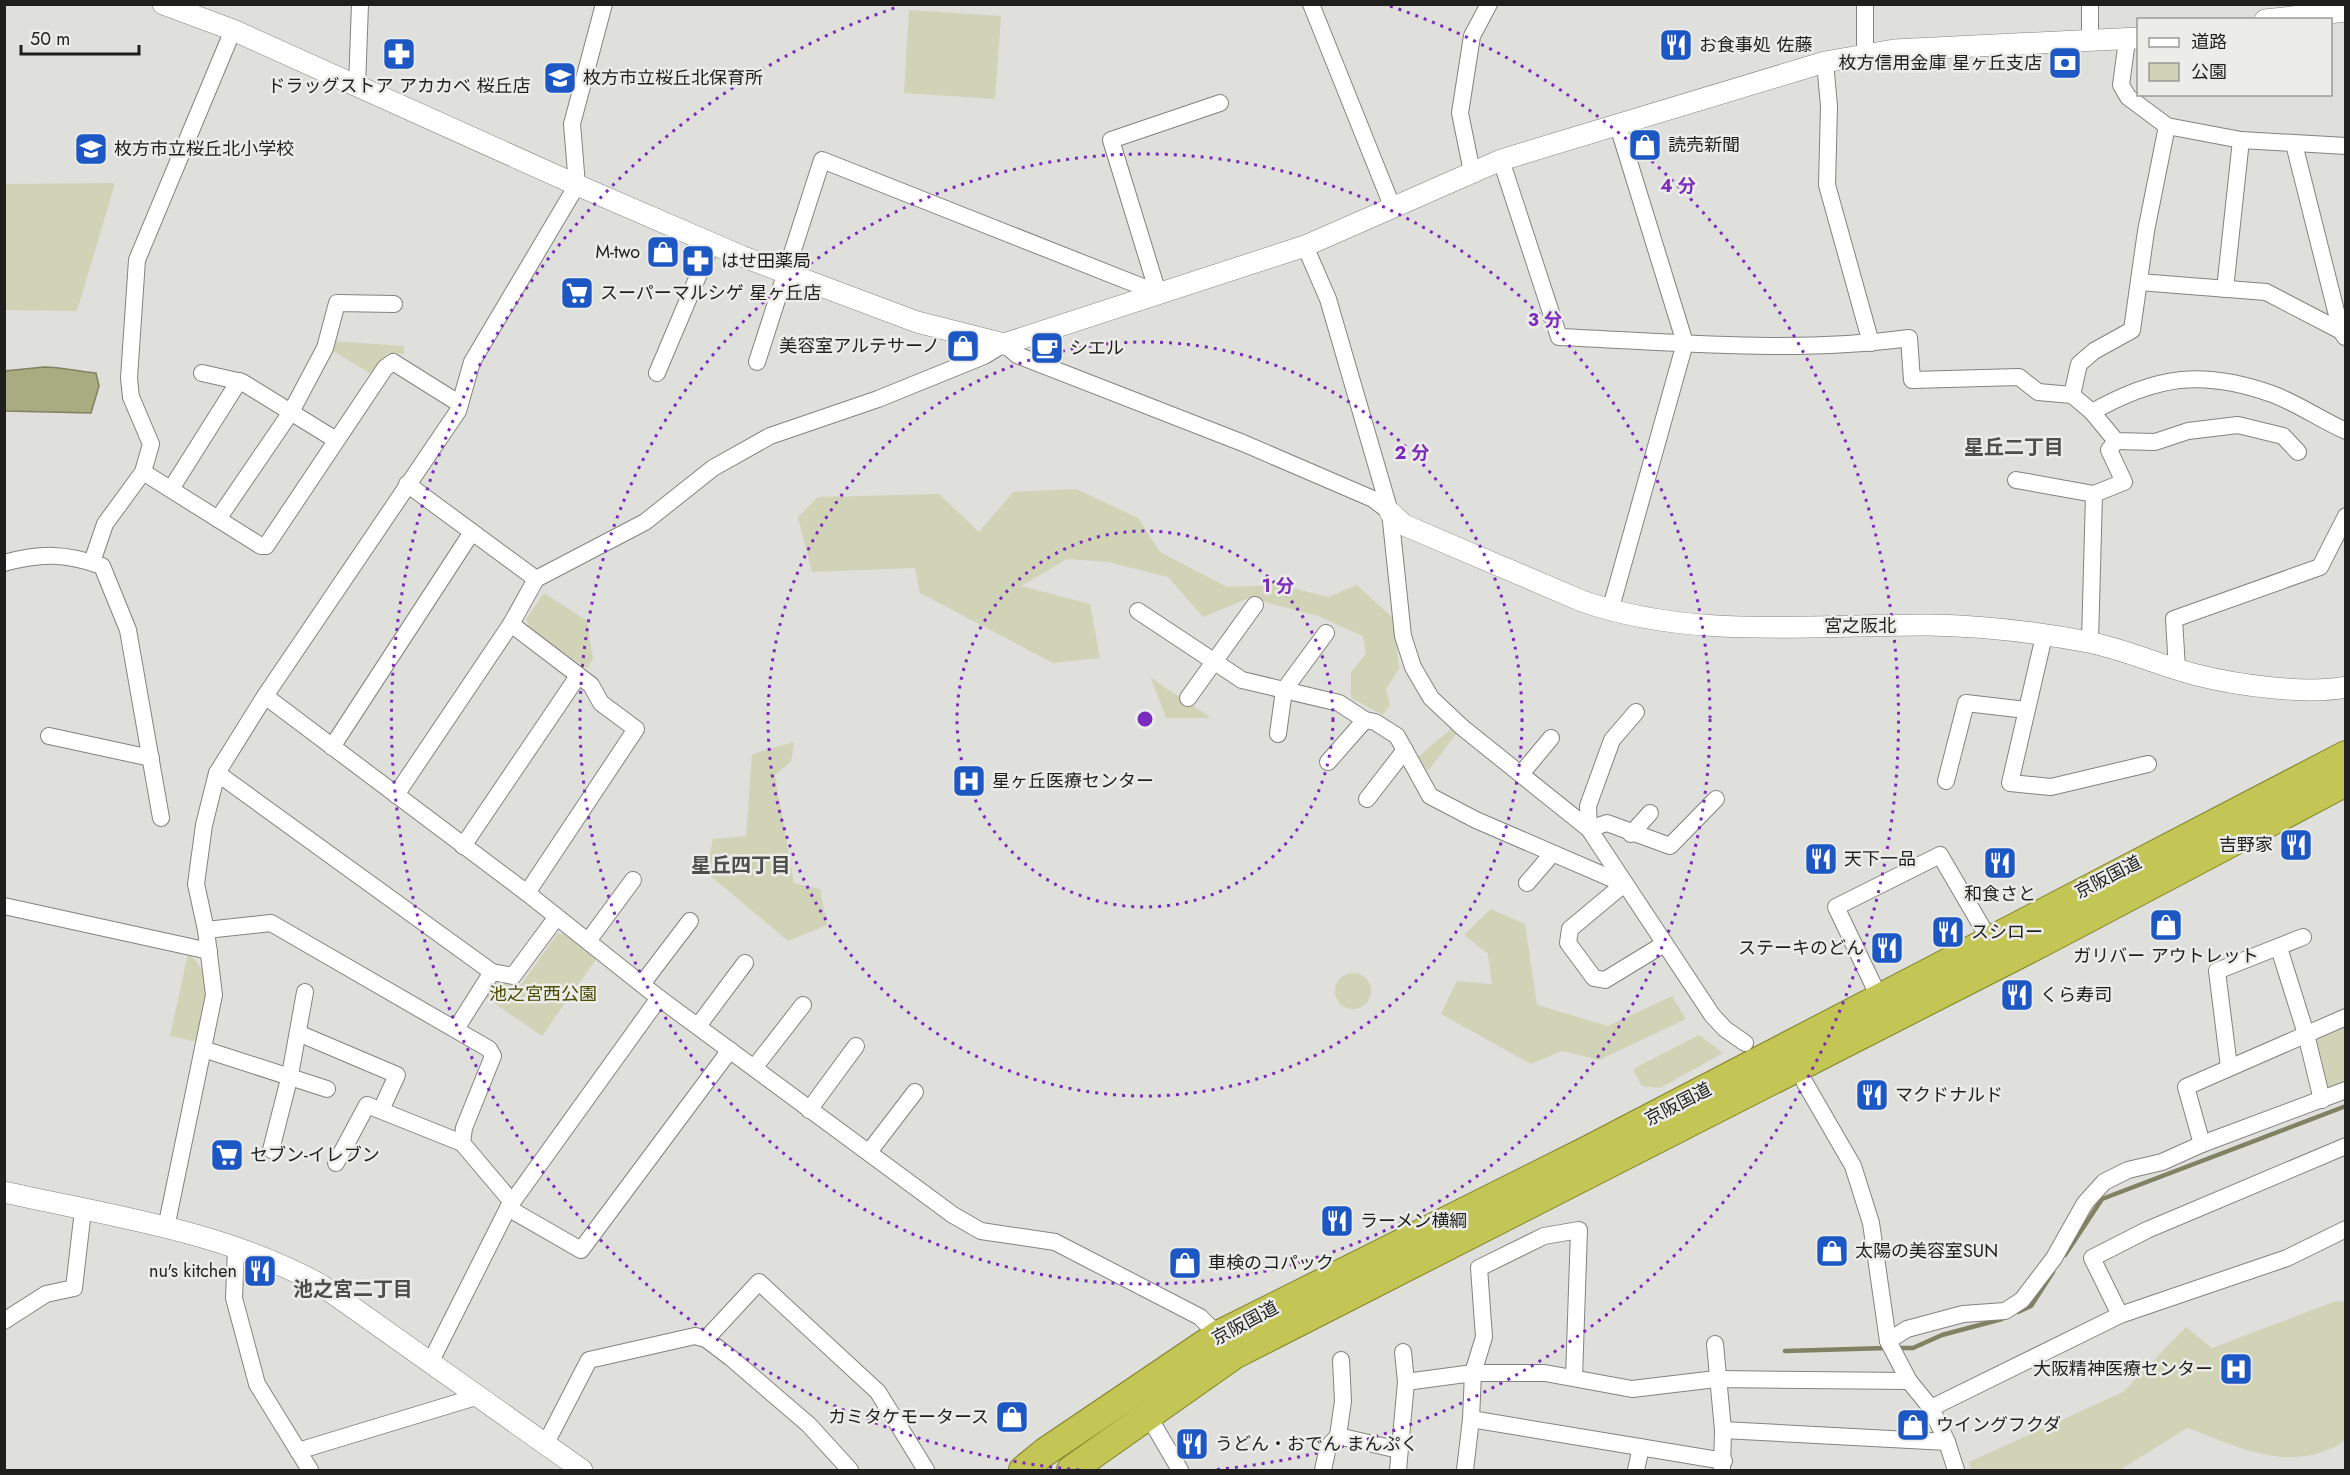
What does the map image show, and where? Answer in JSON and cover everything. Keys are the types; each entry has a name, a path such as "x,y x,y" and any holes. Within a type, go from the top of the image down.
{"highway":[{"name":"京阪国道","path":"1071,1470 1234,1355 1594,1160 1989,939 2346,755"},
{"name":"京阪国道","path":"1023,1470 1045,1452 1218,1335 1594,1160 2043,942 2346,782"}],"street":[{"path":"163,4 233,30 577,185 712,243 917,322 1004,344 1017,355 1243,442 1372,499 1390,512"},
{"path":"357,87 360,4"},
{"path":"166,1228 214,995 206,930 196,884 204,825 217,773 265,696 458,411 472,362 577,185 572,124 604,4"},
{"path":"1311,4 1392,206"},
{"path":"1472,172 1460,113 1472,36 1489,4"},
{"path":"1864,4 1865,54"},
{"path":"2090,4 2090,42"},
{"path":"2283,18 2346,11"},
{"path":"92,562 105,524 143,472 151,444 131,397 129,378 137,260 233,30"},
{"path":"396,795 512,624 536,579 645,522 713,468 770,436 878,399 984,356 1004,344 1305,246 1501,160 1825,62 1865,54 1894,50 2133,39 2121,85 2128,97 2167,126 2241,140 2346,146"},
{"path":"1825,62 1828,106 1827,185 1871,343"},
{"path":"1158,293 1111,140 1220,103"},
{"path":"1610,610 1685,343 1618,126"},
{"path":"2072,395 2079,364 2094,351 2132,330 2167,126"},
{"path":"2225,289 2241,140"},
{"path":"2294,144 2343,334"},
{"path":"757,362 822,160 1158,293"},
{"path":"1501,160 1559,337 1785,347 1871,343 1909,338 1912,380 2019,377 2038,392 2072,395 2092,412 2116,441 2155,442 2188,431 2238,425 2283,436 2298,452"},
{"path":"657,373 712,243"},
{"path":"1305,246 1328,299 1390,512 1403,636 1413,667 1431,698 1463,728 1589,829 1712,1015 1725,1029 1745,1043"},
{"path":"2139,282 2266,292 2343,334"},
{"path":"218,519 291,412 325,348 337,303 394,304"},
{"path":"143,472 261,546 266,546 385,368 393,362 460,404"},
{"path":"202,373 239,381 336,440"},
{"path":"2092,412 2119,397 2153,384 2211,377 2273,394 2346,431"},
{"path":"171,489 239,381"},
{"path":"2016,480 2094,494 2124,482 2109,450 2116,441"},
{"path":"407,484 536,579"},
{"path":"2090,642 2094,494"},
{"name":"宮之阪北","path":"1390,512 1404,525 1610,610 1682,624 1931,625 2008,630 2090,642 2198,675 2277,688 2331,690 2346,687"},
{"path":"2176,669 2174,620 2320,567 2346,516"},
{"path":"332,747 472,532"},
{"path":"4,563 36,555 92,562 102,566 128,630 162,818"},
{"path":"1188,698 1255,605"},
{"path":"1138,611 1242,680 1339,703 1365,720 1375,722 1397,736 1430,796 1476,820 1624,884"},
{"path":"512,624 591,685 601,703 636,729 526,893"},
{"path":"1278,734 1284,690 1326,633"},
{"path":"2044,636 2010,783 2051,787 2148,764"},
{"path":"463,846 578,676"},
{"path":"265,696 526,893 659,998 953,1215 981,1231 1055,1242 1200,1317 1218,1335"},
{"path":"1946,781 1966,703 2026,710"},
{"path":"1589,829 1588,806 1612,740 1636,712"},
{"path":"1328,762 1365,720"},
{"path":"49,736 151,758"},
{"path":"1521,774 1551,738"},
{"path":"1367,799 1405,750"},
{"path":"217,773 492,972 513,976 556,918"},
{"path":"1589,829 1607,824 1670,846 1716,799"},
{"path":"1631,834 1650,813"},
{"path":"1527,883 1552,854"},
{"path":"1880,999 1836,907 1940,855 1989,939"},
{"path":"588,941 633,880"},
{"path":"1624,884 1570,928 1568,943 1594,978 1605,980 1664,944"},
{"path":"4,906 209,951"},
{"path":"642,984 690,921"},
{"path":"206,930 271,923 489,1049 493,1056 464,1128 462,1143"},
{"path":"2229,1067 2217,971 2303,937"},
{"path":"2279,948 2307,1034 2322,1100"},
{"path":"698,1026 746,963"},
{"path":"456,1029 492,972"},
{"path":"271,1150 290,1075 305,992"},
{"path":"430,1362 510,1205 659,998"},
{"path":"754,1068 803,1005"},
{"path":"2202,1144 2186,1087 2346,1017"},
{"path":"298,1033 397,1075 381,1110"},
{"path":"810,1110 856,1046"},
{"path":"203,1050 290,1075 327,1089"},
{"path":"336,1163 367,1105 462,1143 510,1205 581,1250 730,1050"},
{"path":"1805,1083 1853,1166 1871,1223 1890,1346 1909,1381 1931,1408 1947,1442 1956,1470"},
{"path":"1890,1346 1907,1329 1963,1314 2005,1311 2022,1300 2054,1258 2085,1203 2104,1182 2128,1170 2162,1162 2202,1144 2346,1090"},
{"path":"869,1152 915,1092"},
{"path":"2120,1315 2092,1258 2147,1230 2346,1146"},
{"path":"4,1192 166,1228 236,1248 290,1268 321,1285 582,1470"},
{"path":"4,1321 46,1294 74,1288 84,1210"},
{"path":"1931,1408 2120,1315 2287,1258 2346,1229"},
{"path":"1465,1470 1472,1419 1473,1374 1484,1337 1479,1268 1544,1236 1580,1230 1574,1378"},
{"path":"236,1248 234,1298 257,1384 310,1470"},
{"path":"706,1339 759,1281 878,1392 926,1470"},
{"path":"545,1445 589,1360 695,1336 706,1339 810,1425 850,1470"},
{"path":"1472,1419 1641,1447 1723,1466 1723,1430 1714,1344"},
{"path":"1398,1470 1406,1382 1402,1352"},
{"path":"1323,1470 1328,1447 1338,1436 1343,1401 1341,1360"},
{"path":"1406,1382 1473,1374 1545,1373 1632,1389 1716,1379 1909,1381"},
{"path":"298,1451 479,1396"},
{"path":"1149,1417 1180,1470"},
{"path":"1723,1430 1947,1442"},
{"path":"1338,1436 1399,1450"},
{"path":"1636,1470 1641,1447"}],"green space":[{"path":"909,10 1001,16 995,99 904,93"},
{"path":"115,183 77,311 5,310 5,184"},
{"path":"334,341 404,346 404,354 387,353 373,375 333,351"},
{"path":"1076,489 1138,518 1160,552 1227,587 1281,585 1328,597 1357,585 1394,619 1399,669 1386,689 1390,705 1383,715 1351,698 1351,672 1366,654 1363,636 1318,616 1249,598 1203,617 1168,577 1108,562 1067,559 1021,586 1090,604 1100,658 1053,663 920,593 915,568 812,572 798,517 818,497 939,494 979,532 1013,492"},
{"path":"544,593 587,621 593,659 587,668 532,633 526,619"},
{"path":"1151,678 1211,718 1166,718"},
{"path":"1453,727 1457,733 1428,771 1417,758"},
{"path":"794,742 791,762 775,775 794,883 820,889 827,925 788,941 706,872 713,839 746,836 752,754"},
{"path":"1491,909 1525,924 1537,1005 1608,1026 1672,996 1686,1019 1599,1060 1562,1051 1531,1064 1441,1014 1457,981 1492,984 1488,954 1464,935"},
{"name":"池之宮西公園","path":"568,933 599,955 542,1036 484,996 494,981 502,979 518,989 557,934"},
{"path":"188,954 198,963 207,984 206,1006 198,1042 170,1036"},
{"path":"1353,973 1366,978 1371,991 1366,1004 1353,1009 1340,1004 1335,991 1340,978"},
{"path":"2345,1022 2345,1085 2325,1094 2313,1037"},
{"path":"1699,1035 1723,1053 1660,1088 1642,1086 1633,1069"},
{"name":"大阪精神医療センター","path":"2336,1301 2346,1302 2346,1438 2335,1447 2309,1455 2274,1456 2239,1447 2187,1428 2120,1470 1971,1470 1969,1462 2123,1392 2186,1327 2212,1348"}],"shaded area":[{"path":"44,367 96,373 99,386 91,413 5,411 5,371"}],"waterway":[{"path":"2065,1255 2102,1199 2346,1106"},
{"path":"2018,1312 2031,1306 2053,1272"},
{"path":"1895,1348 1913,1348 1942,1335 2002,1319"},
{"path":"1785,1351 1887,1348"}],"place":[{"name":"お食事処 佐藤","path":"1676,45"},
{"name":"ドラッグストア アカカベ 桜丘店","path":"399,54"},
{"name":"枚方信用金庫 星ヶ丘支店","path":"2065,63"},
{"name":"枚方市立桜丘北保育所","path":"560,78"},
{"name":"読売新聞","path":"1645,145"},
{"name":"枚方市立桜丘北小学校","path":"91,149"},
{"name":"M-two","path":"663,252"},
{"name":"はせ田薬局","path":"698,261"},
{"name":"スーパーマルシゲ 星ヶ丘店","path":"577,293"},
{"name":"美容室アルテサーノ","path":"963,346"},
{"name":"シエル","path":"1047,348"},
{"name":"星ヶ丘医療センター","path":"969,781"},
{"name":"吉野家","path":"2296,845"},
{"name":"天下一品","path":"1821,859"},
{"name":"和食さと","path":"2000,863"},
{"name":"ガリバー アウトレット","path":"2166,925"},
{"name":"スシロー","path":"1948,932"},
{"name":"ステーキのどん","path":"1887,948"},
{"name":"くら寿司","path":"2017,995"},
{"name":"マクドナルド","path":"1872,1095"},
{"name":"セブン-イレブン","path":"227,1155"},
{"name":"ラーメン横綱","path":"1337,1221"},
{"name":"太陽の美容室SUN","path":"1832,1251"},
{"name":"車検のコパック","path":"1185,1263"},
{"name":"nu's kitchen","path":"260,1271"},
{"name":"大阪精神医療センター","path":"2236,1369"},
{"name":"カミタケモータース","path":"1012,1417"},
{"name":"ウイングフクダ","path":"1913,1425"},
{"name":"うどん・おでん まんぷく","path":"1192,1444"}],"district":[{"name":"星丘二丁目","path":"2014,447"},
{"name":"星丘四丁目","path":"741,865"},
{"name":"池之宮二丁目","path":"353,1289"}]}
